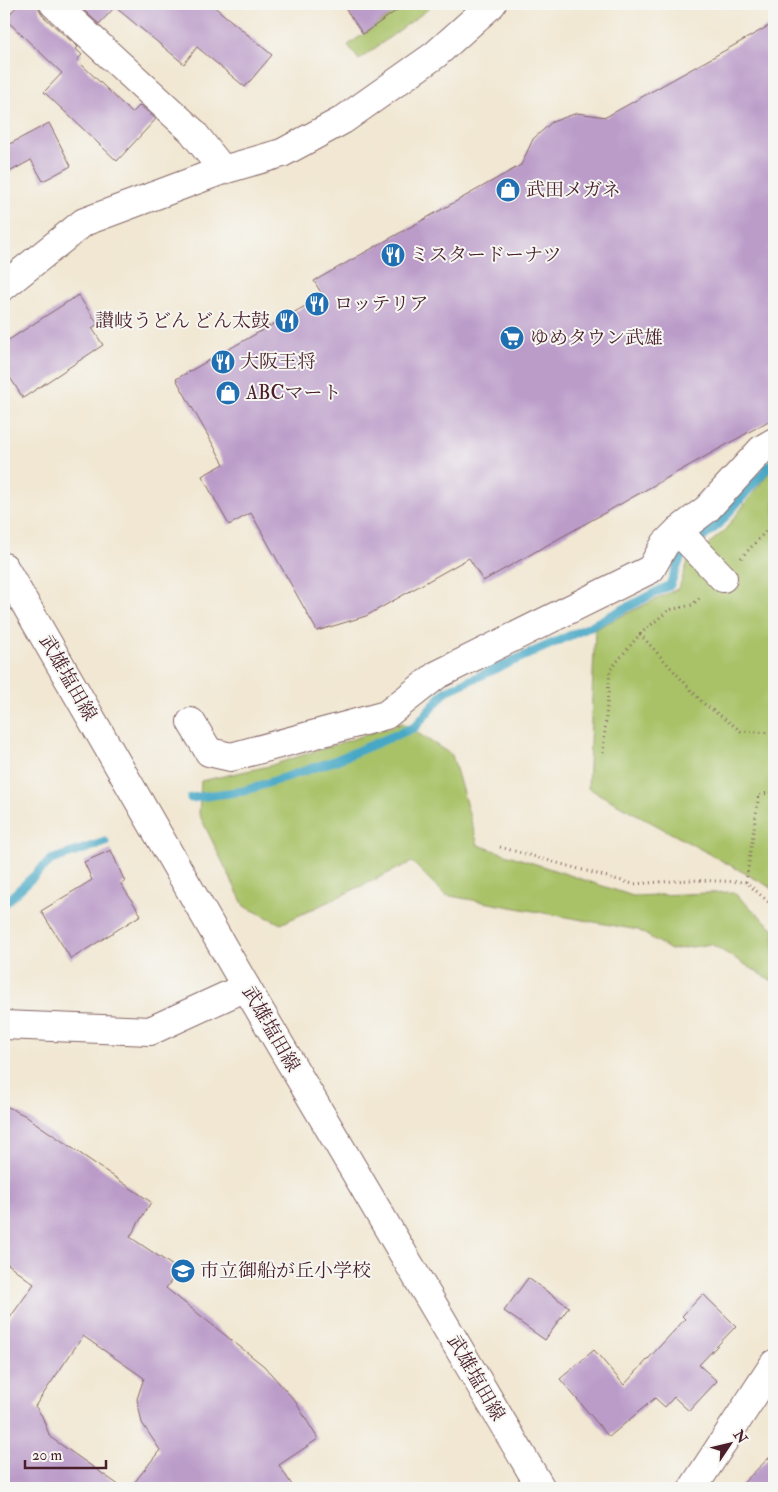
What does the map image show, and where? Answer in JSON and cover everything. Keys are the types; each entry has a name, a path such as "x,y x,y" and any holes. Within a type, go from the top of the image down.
{"main road":[{"path":"54,4 192,132 224,170"},
{"path":"4,286 84,222 224,170 282,153 342,120 435,55 492,4"},
{"path":"192,722 209,752 231,757 386,715 437,676 651,569 665,544 678,531 707,509 762,449 774,442"},
{"path":"678,531 723,578"},
{"name":"武雄塩田線","path":"4,567 246,988 541,1488"},
{"path":"4,1025 150,1031 246,988"},
{"path":"693,1488 774,1364"}],"path":[{"path":"603,753 610,670 640,634 669,610 692,605 723,578 767,530 774,528"},
{"path":"640,634 703,702 741,731 774,733"},
{"path":"746,882 759,794 774,793"},
{"path":"500,847 633,884 689,880 746,882 774,907"}],"green space":[{"path":"406,4 435,4 359,60 348,45"},
{"path":"774,466 774,889 588,788 595,629 679,588 688,561 724,531"},
{"path":"402,723 452,755 478,845 633,896 733,892 774,929 774,982 711,944 671,950 638,930 445,895 412,862 281,924 244,906 199,814 201,781 269,766"}],"building":[{"path":"19,4 39,4 39,9 43,16 78,47 76,49 82,55 77,60 132,113 140,105 156,119 117,161 44,92 62,73 5,19"},
{"path":"77,4 211,4 272,55 245,87 197,47 184,64 115,7 99,24"},
{"path":"342,4 406,4 363,34"},
{"name":"ゆめタウン武雄","path":"774,23 774,418 483,581 469,558 366,616 317,631 251,513 229,525 202,476 224,464 176,379 323,296 314,281 521,165 533,139 552,122 577,113 606,117"},
{"path":"49,123 71,166 43,181 31,160 4,175 4,147"},
{"path":"78,295 98,324 92,328 103,345 23,398 4,368 4,343"},
{"path":"111,850 125,882 121,884 141,915 71,959 41,911 92,880 84,862"},
{"path":"4,1105 24,1115 151,1202 130,1237 179,1270 166,1288 264,1366 295,1401 318,1439 279,1465 294,1488 130,1488 160,1450 142,1423 137,1399 144,1378 83,1336 35,1406 42,1416 50,1437 123,1488 4,1488 4,1326 34,1284 4,1261"},
{"path":"528,1278 569,1307 545,1340 504,1311"},
{"path":"703,1294 736,1326 699,1365 717,1381 689,1411 674,1397 665,1407 655,1398 609,1437 560,1379 594,1350 624,1385 685,1319 682,1316"},
{"path":"774,1453 774,1488 738,1488"}],"waterway":[{"path":"191,798 244,791 334,761 415,727 446,691 587,628 670,585 682,554 718,525 774,460"},
{"path":"4,904 51,860 105,842"}],"place":[{"name":"武田メガネ","path":"508,190"},
{"name":"ミスタードーナツ","path":"393,255"},
{"name":"ロッテリア","path":"317,304"},
{"name":"讃岐うどん どん太鼓","path":"287,321"},
{"name":"ゆめタウン武雄","path":"512,338"},
{"name":"大阪王将","path":"223,362"},
{"name":"ABCマート","path":"228,393"},
{"name":"市立御船が丘小学校","path":"183,1271"}]}
